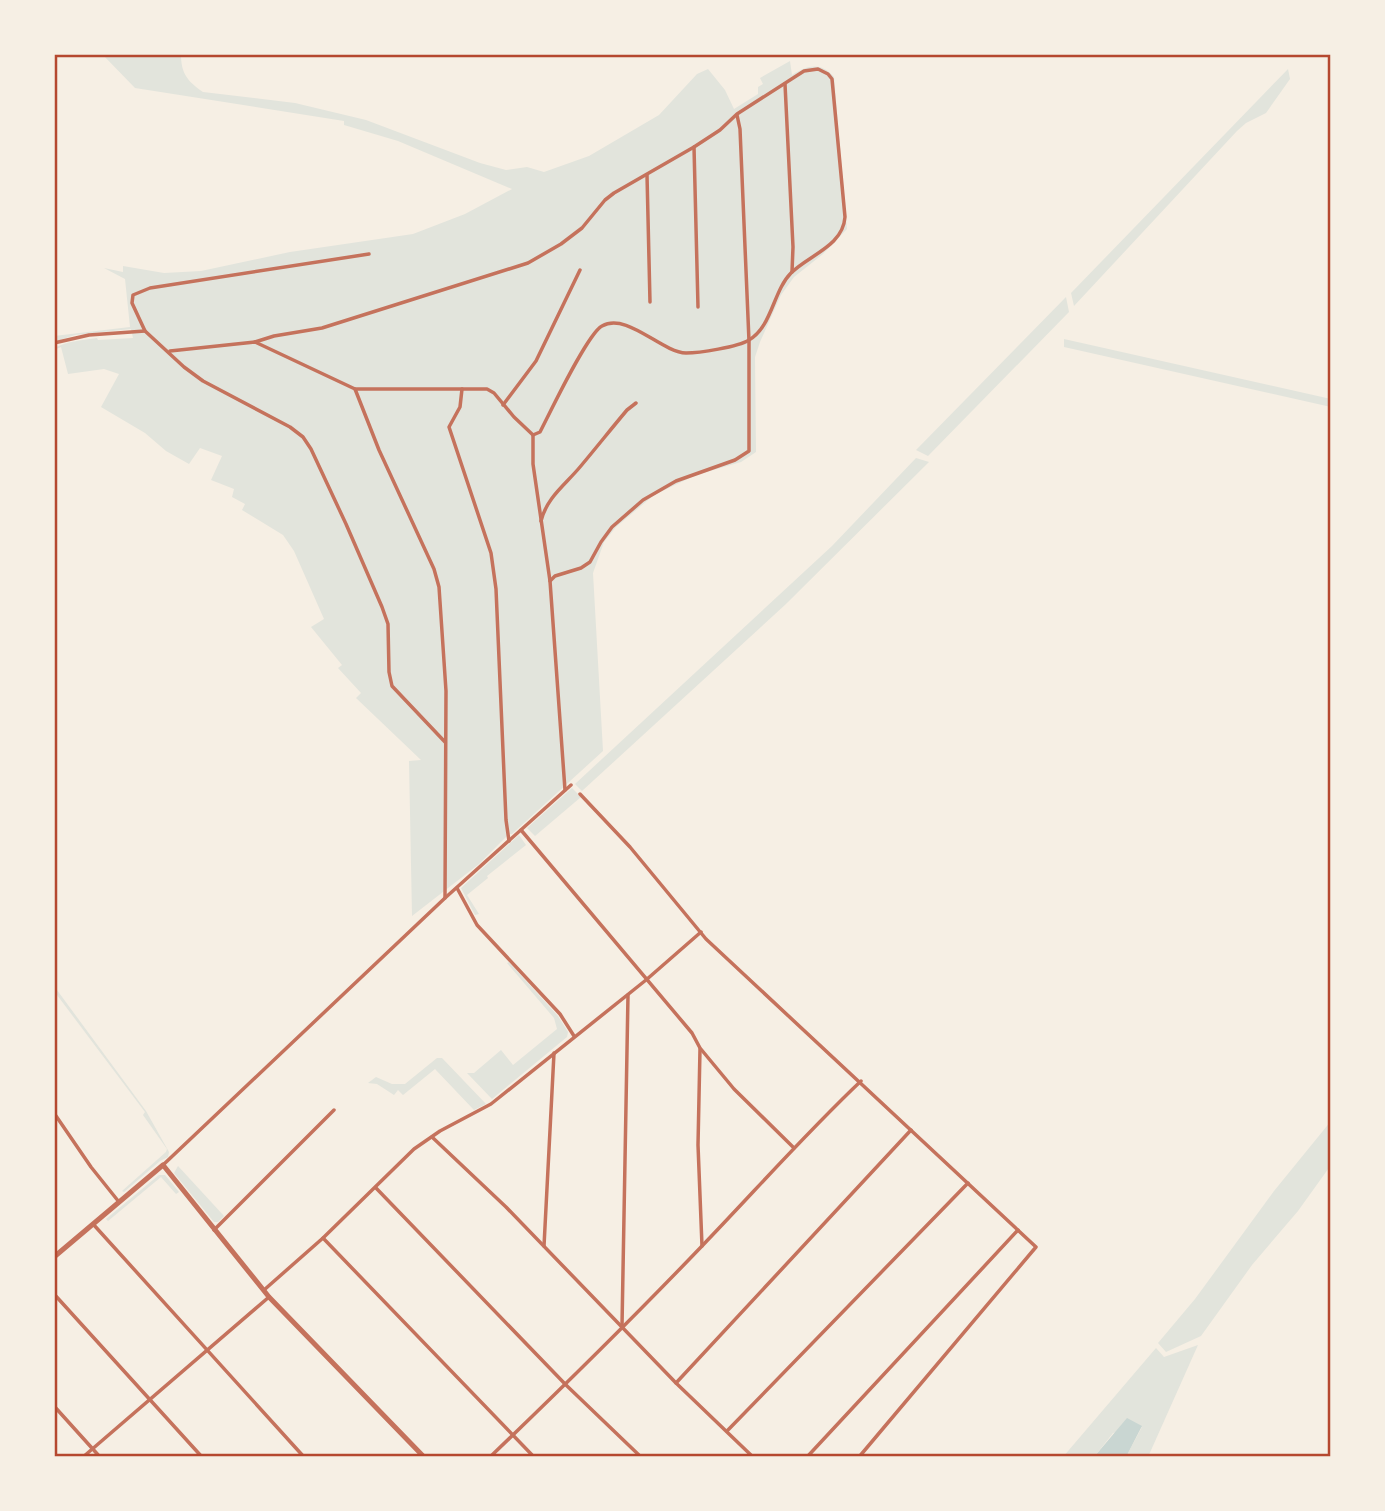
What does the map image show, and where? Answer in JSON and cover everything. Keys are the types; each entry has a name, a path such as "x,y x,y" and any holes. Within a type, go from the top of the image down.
{"street":[{"path":"169,351 255,342 322,328 528,264 582,228 614,193 694,147 720,130 737,114 785,84 812,69 823,71 832,79 845,218 841,233 819,254 792,272 781,287 761,329 749,341 685,353 623,325 603,325 590,340 540,432 533,435"},
{"path":"785,84 792,272"},
{"path":"550,581 555,576 581,568 590,562 612,527 650,495 676,481 748,453 749,341 740,129 737,114"},
{"path":"694,147 698,307"},
{"path":"647,175 650,302"},
{"path":"369,254 139,291 133,295 132,303 145,331 169,351 175,360 203,381 290,427 307,443 346,524 388,624 389,672 392,685 445,742"},
{"path":"503,405 536,361 580,270"},
{"path":"54,344 89,335 145,331"},
{"path":"255,342 355,390 487,389 494,393 533,435 537,500 550,581 565,790"},
{"path":"462,389 460,407 449,427 491,553 496,589 509,841"},
{"path":"355,390 438,579 444,660 445,898"},
{"path":"541,523 549,502 627,410 636,403"},
{"path":"537,500 549,502"},
{"path":"54,1257 163,1165 445,898 571,785"},
{"path":"580,794 631,847 706,939 1036,1247 859,1457"},
{"path":"521,830 588,907 734,1088 794,1148"},
{"path":"457,887 477,925 560,1014 574,1036"},
{"path":"264,1290 323,1238 414,1149 491,1104 628,995 701,932"},
{"path":"622,1328 626,1228 628,995"},
{"path":"700,1048 699,1168 702,1246"},
{"path":"544,1246 554,1053"},
{"path":"490,1457 566,1385 861,1081"},
{"path":"214,1230 334,1110"},
{"path":"54,1112 91,1167 119,1202"},
{"path":"676,1383 911,1130"},
{"path":"432,1137 753,1457"},
{"path":"163,1165 269,1297 424,1457"},
{"path":"727,1431 968,1183"},
{"path":"376,1188 566,1385 641,1457"},
{"path":"93,1224 304,1457"},
{"path":"807,1457 1018,1230"},
{"path":"323,1238 534,1457"},
{"path":"54,1294 202,1457"},
{"path":"83,1457 269,1297"},
{"path":"54,1406 100,1457"}],"shaded area":[{"path":"102,54 181,54 186,76 203,92 295,103 366,120 480,163 506,170 527,167 544,172 589,156 659,115 697,74 708,69 725,90 734,109 758,94 758,87 763,84 760,78 790,61 792,75 803,69 819,67 834,77 847,229 823,254 794,277 781,295 760,342 755,357 756,452 741,462 696,475 654,495 616,527 604,542 593,573 603,751 479,864 412,916 409,761 421,760 356,698 361,693 338,668 342,665 311,627 324,619 294,551 283,535 242,510 245,504 232,497 234,489 211,480 222,456 200,448 189,464 166,451 145,433 101,407 119,374 104,369 68,374 61,347 54,350 59,346 81,340 133,338 131,329 75,335 54,342 54,336 130,327 125,279 104,268 123,272 123,266 164,273 201,271 290,252 413,234 465,214 512,189 398,141 344,125 344,121 135,88"},
{"path":"1288,69 1290,79 1266,113 1237,131 1074,306 1071,293"},
{"path":"1066,297 1069,312 928,456 916,450"},
{"path":"1064,339 1331,399 1331,407 1064,347"},
{"path":"916,458 929,462 786,604 582,791 575,784 832,546"},
{"path":"572,788 581,797 535,836 527,828"},
{"path":"519,835 526,845 467,895 479,914 475,915 461,888"},
{"path":"509,962 558,1016 568,1032 567,1037 492,1099 467,1073 474,1073 501,1050 513,1065 557,1029 554,1018 507,963"},
{"path":"54,986 146,1111 169,1152 168,1157 124,1192 122,1191 167,1149 143,1115 145,1112 54,991"},
{"path":"437,1058 442,1058 486,1104 474,1110 435,1069 403,1095 398,1090 394,1095 377,1084 368,1083 376,1077 392,1084 405,1084"},
{"path":"1331,1121 1331,1165 1298,1211 1252,1265 1201,1336 1166,1352 1158,1343 1195,1299 1274,1191"},
{"path":"178,1166 224,1216 218,1222 214,1222 174,1173"},
{"path":"159,1175 165,1175 179,1192 176,1194 161,1177 108,1221 106,1219"},
{"path":"1198,1345 1148,1457 1126,1457 1142,1427 1113,1433 1094,1457 1063,1457 1156,1348 1164,1357"},
{"path":"1127,1418 1142,1426 1126,1457 1094,1457"}]}
